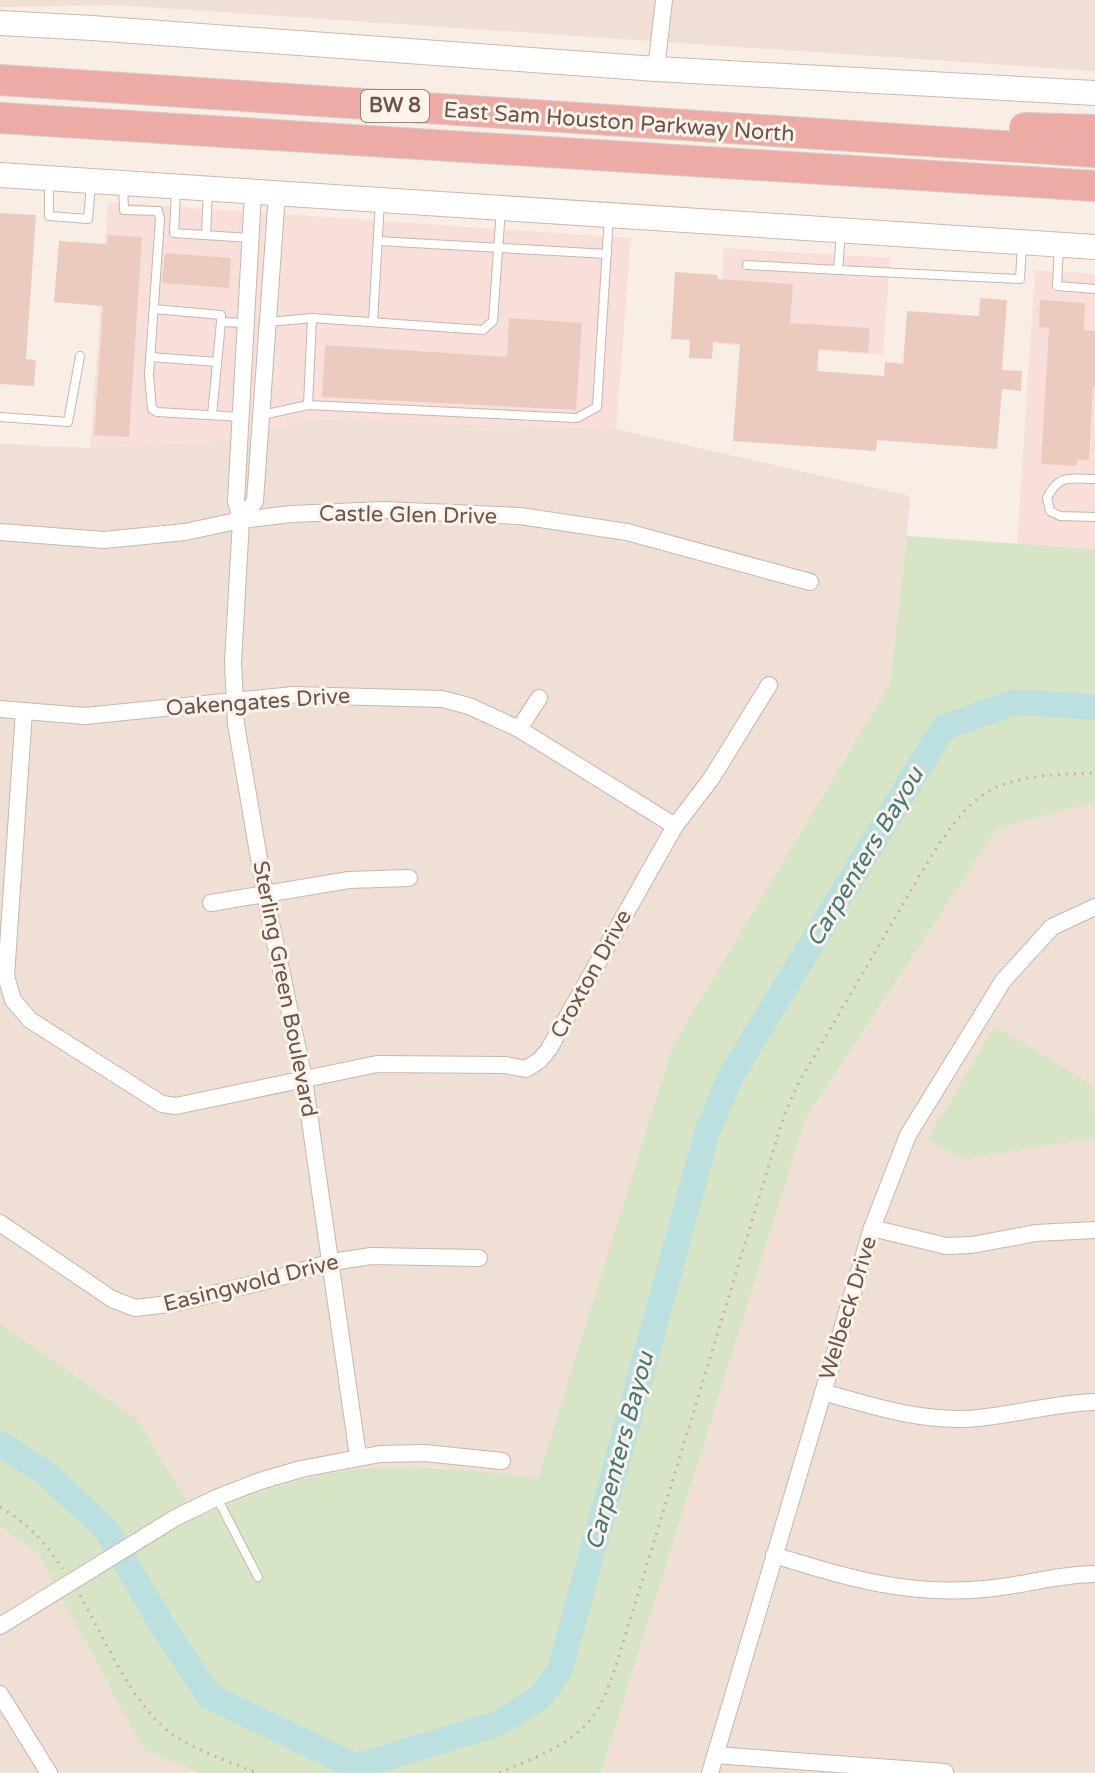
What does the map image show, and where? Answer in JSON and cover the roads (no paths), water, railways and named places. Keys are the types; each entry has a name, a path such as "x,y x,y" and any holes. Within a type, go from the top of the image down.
{"highway":[{"name":"East Sam Houston Parkway North","path":"0,80 1095,152"},
{"name":"East Sam Houston Parkway North","path":"0,118 1095,186"},
{"path":"791,133 822,124 1095,130"},
{"path":"775,167 862,180 1095,196"}],"main road":[{"path":"0,23 656,69 1095,93"},
{"path":"0,175 1095,247"}],"street":[{"path":"656,69 664,0"},
{"name":"Sterling Green Boulevard","path":"265,193 251,238 236,501 241,520 233,662 234,702 265,894 304,1079 358,1456"},
{"name":"Sterling Green Boulevard","path":"241,520 255,501 269,322 265,193"},
{"path":"241,417 262,415"},
{"name":"Castle Glen Drive","path":"0,532 104,540 185,532 241,520 291,514 384,510 560,521 627,532 810,582"},
{"name":"Croxton Drive","path":"24,711 6,976 13,1000 30,1020 162,1104 176,1106 377,1064 505,1065 526,1069 540,1060 675,826 711,779 769,685"},
{"name":"Oakengates Drive","path":"0,709 85,716 293,695 428,697 469,706 519,729 675,826"},
{"path":"519,729 539,698"},
{"path":"211,903 349,880 409,878"},
{"name":"Welbeck Drive","path":"710,1773 872,1228 908,1135 1003,981 1052,927 1095,907"},
{"name":"Easingwold Drive","path":"0,1223 112,1299 135,1308 177,1303 332,1262 371,1256 479,1258"},
{"path":"872,1228 946,1246 972,1245 1036,1233 1095,1230"},
{"path":"823,1392 915,1417 979,1418 1095,1402"},
{"path":"0,1626 175,1518 216,1498 288,1473 358,1456 425,1453 502,1461"},
{"path":"774,1555 852,1579 921,1590 988,1589 1095,1574"},
{"path":"0,1694 49,1773"},
{"path":"715,1755 945,1772"}],"lane":[{"path":"49,178 49,216 88,219 91,181"},
{"path":"123,183 124,210 158,211 160,219 150,357 152,409 157,412 241,417"},
{"path":"177,187 174,233 251,238"},
{"path":"206,235 208,190"},
{"path":"373,322 381,201"},
{"path":"269,322 312,318 483,330 493,321 501,209"},
{"path":"262,415 308,405 577,418 597,407 609,216"},
{"path":"838,270 841,231"},
{"path":"378,241 607,254"},
{"path":"747,265 1020,279 1022,243"},
{"path":"1059,245 1057,286 1095,289"},
{"path":"154,309 221,315 212,415"},
{"path":"308,405 312,318"},
{"path":"221,322 246,323"},
{"path":"0,417 68,422 80,356"},
{"path":"150,357 217,362"},
{"path":"1095,479 1063,479 1053,484 1047,498 1050,511 1060,516 1095,517"},
{"path":"216,1498 258,1577"}],"waterway":[{"name":"Carpenters Bayou","path":"0,1444 43,1471 106,1529 162,1625 209,1696 356,1767 499,1723 541,1697 560,1670 707,1133 731,1076 943,728 1015,702 1095,707"}]}
